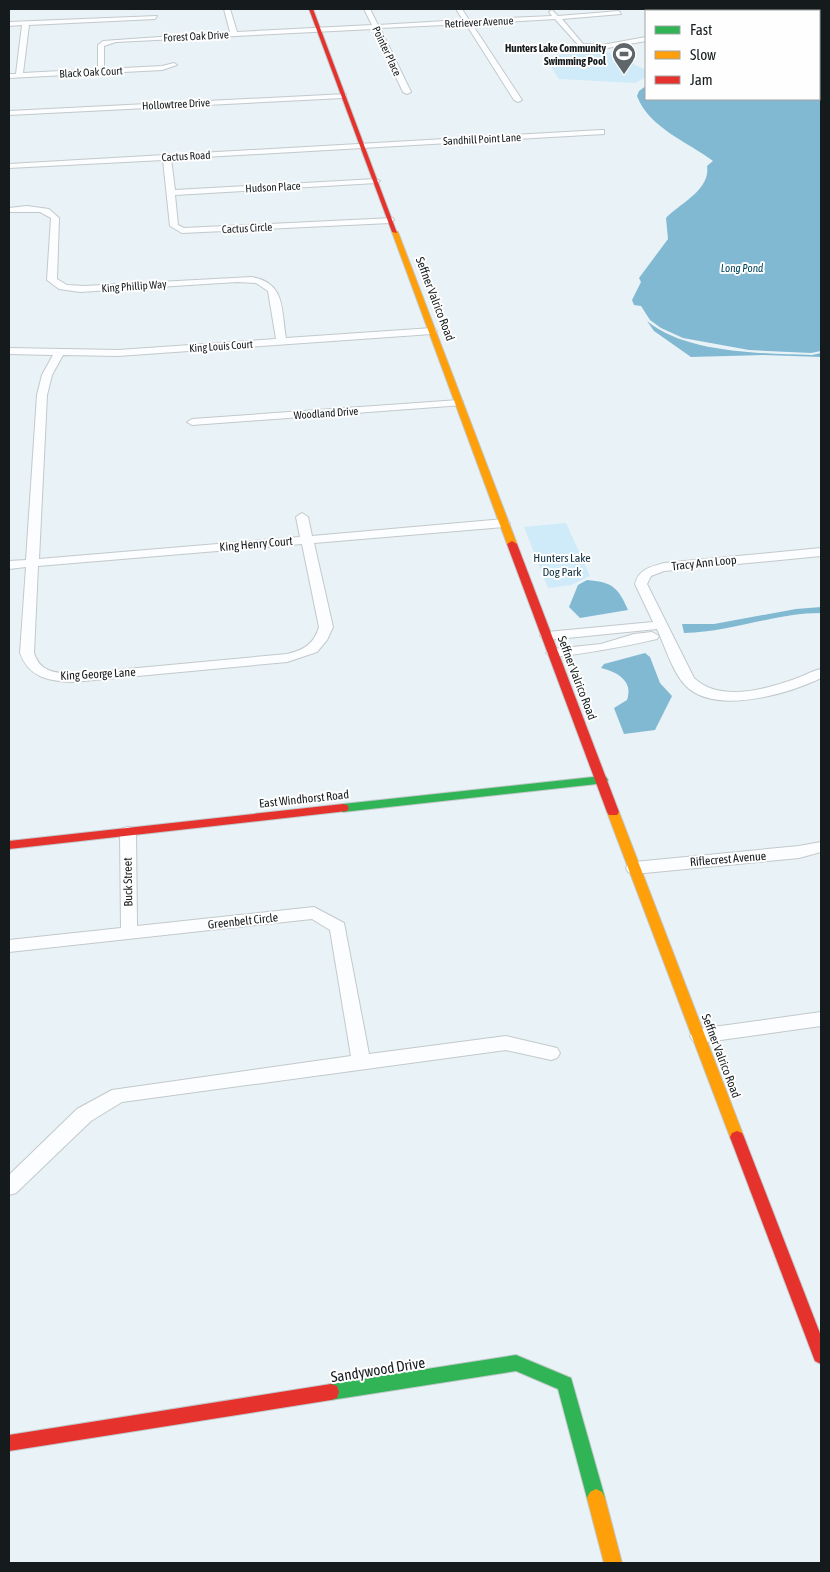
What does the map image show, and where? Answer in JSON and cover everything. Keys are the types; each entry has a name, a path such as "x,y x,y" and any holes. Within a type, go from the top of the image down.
{"street":[{"path":"9,24 156,28 154,9"},
{"path":"227,9 234,34"},
{"name":"Seffner Valrico Road","path":"311,9 634,868 821,1356"},
{"name":"Pointer Place","path":"368,9 372,27 407,92"},
{"path":"459,9 518,100"},
{"path":"549,9 578,44 587,47 602,48 645,40"},
{"name":"Retriever Avenue","path":"318,29 557,18 619,12"},
{"path":"19,75 26,23"},
{"name":"Forest Oak Drive","path":"101,71 101,46 105,42 156,28 234,34 318,29"},
{"name":"Black Oak Court","path":"9,76 162,68 174,65"},
{"name":"Hollowtree Drive","path":"9,113 343,96"},
{"name":"Sandhill Point Lane","path":"362,146 601,132"},
{"name":"Cactus Road","path":"9,166 362,146"},
{"name":"Cactus Circle","path":"167,157 174,226 188,231 390,220"},
{"name":"Hudson Place","path":"170,193 376,181"},
{"name":"King Phillip Way","path":"9,210 38,210 52,214 55,218 52,280 55,284 70,289 84,289 237,279 260,281 273,290 282,342"},
{"name":"King Louis Court","path":"9,351 58,354 118,353 432,331"},
{"name":"King George Lane","path":"58,354 47,375 42,395 31,563 27,653 29,663 39,672 51,676 73,678 287,658 303,654 315,648 323,640 326,627 302,517"},
{"name":"Woodland Drive","path":"192,422 459,403"},
{"name":"King Henry Court","path":"9,565 504,523"},
{"name":"Tracy Ann Loop","path":"821,552 664,567 648,571 643,576 641,584 688,680 701,691 731,695 779,690 803,683 821,673"},
{"path":"547,636 600,631 663,630"},
{"path":"553,653 608,647 663,630"},
{"path":"600,631 608,647"},
{"name":"East Windhorst Road","path":"9,845 602,780"},
{"name":"Buck Street","path":"128,832 129,932"},
{"name":"Riflecrest Avenue","path":"634,868 799,852 821,847"},
{"name":"Greenbelt Circle","path":"9,946 314,913 338,927 361,1062"},
{"path":"699,1036 821,1019"},
{"path":"9,1187 84,1115 119,1095 506,1044 551,1053"},
{"name":"Sandywood Drive","path":"9,1443 516,1363 565,1384 613,1563"}],"green space":[{"path":"583,48 601,49 645,70 645,78 635,83 559,79 546,59"},
{"name":"Hunters Lake Dog Park","path":"566,523 590,576 571,585 548,588 524,527"}],"water":[{"path":"678,9 814,10 679,10"},
{"name":"Long Pond","path":"821,58 821,351 811,353 749,350 683,338 661,328 650,320 641,306 634,305 632,300 641,282 639,278 668,239 666,218 699,189 707,175 707,166 713,161 670,133 650,117 637,96 639,91 645,87 645,100 820,100"},
{"path":"647,321 664,332 704,346 748,352 812,355 821,353 821,357 764,355 691,357 654,331"},
{"path":"587,580 603,582 613,587 621,596 628,610 580,618 569,607 578,585"},
{"path":"821,607 821,613 787,616 701,632 684,633 682,624 714,624 796,609"},
{"path":"645,653 650,657 660,683 672,696 655,730 624,734 614,708 627,700 628,688 623,678 601,668 604,664"}],"traffic: fast":[{"path":"343,808 602,780"},
{"path":"331,1392 516,1363 565,1384 596,1498"}],"traffic: slow":[{"path":"395,232 512,544"},
{"path":"613,812 737,1137"},
{"path":"596,1498 613,1563"}],"traffic: jam":[{"path":"311,9 395,232"},
{"path":"512,544 613,812"},
{"path":"9,845 343,808"},
{"path":"737,1137 821,1356"},
{"path":"9,1443 331,1392"}],"place":[{"name":"Hunters Lake Community Swimming Pool","path":"624,75"}]}
